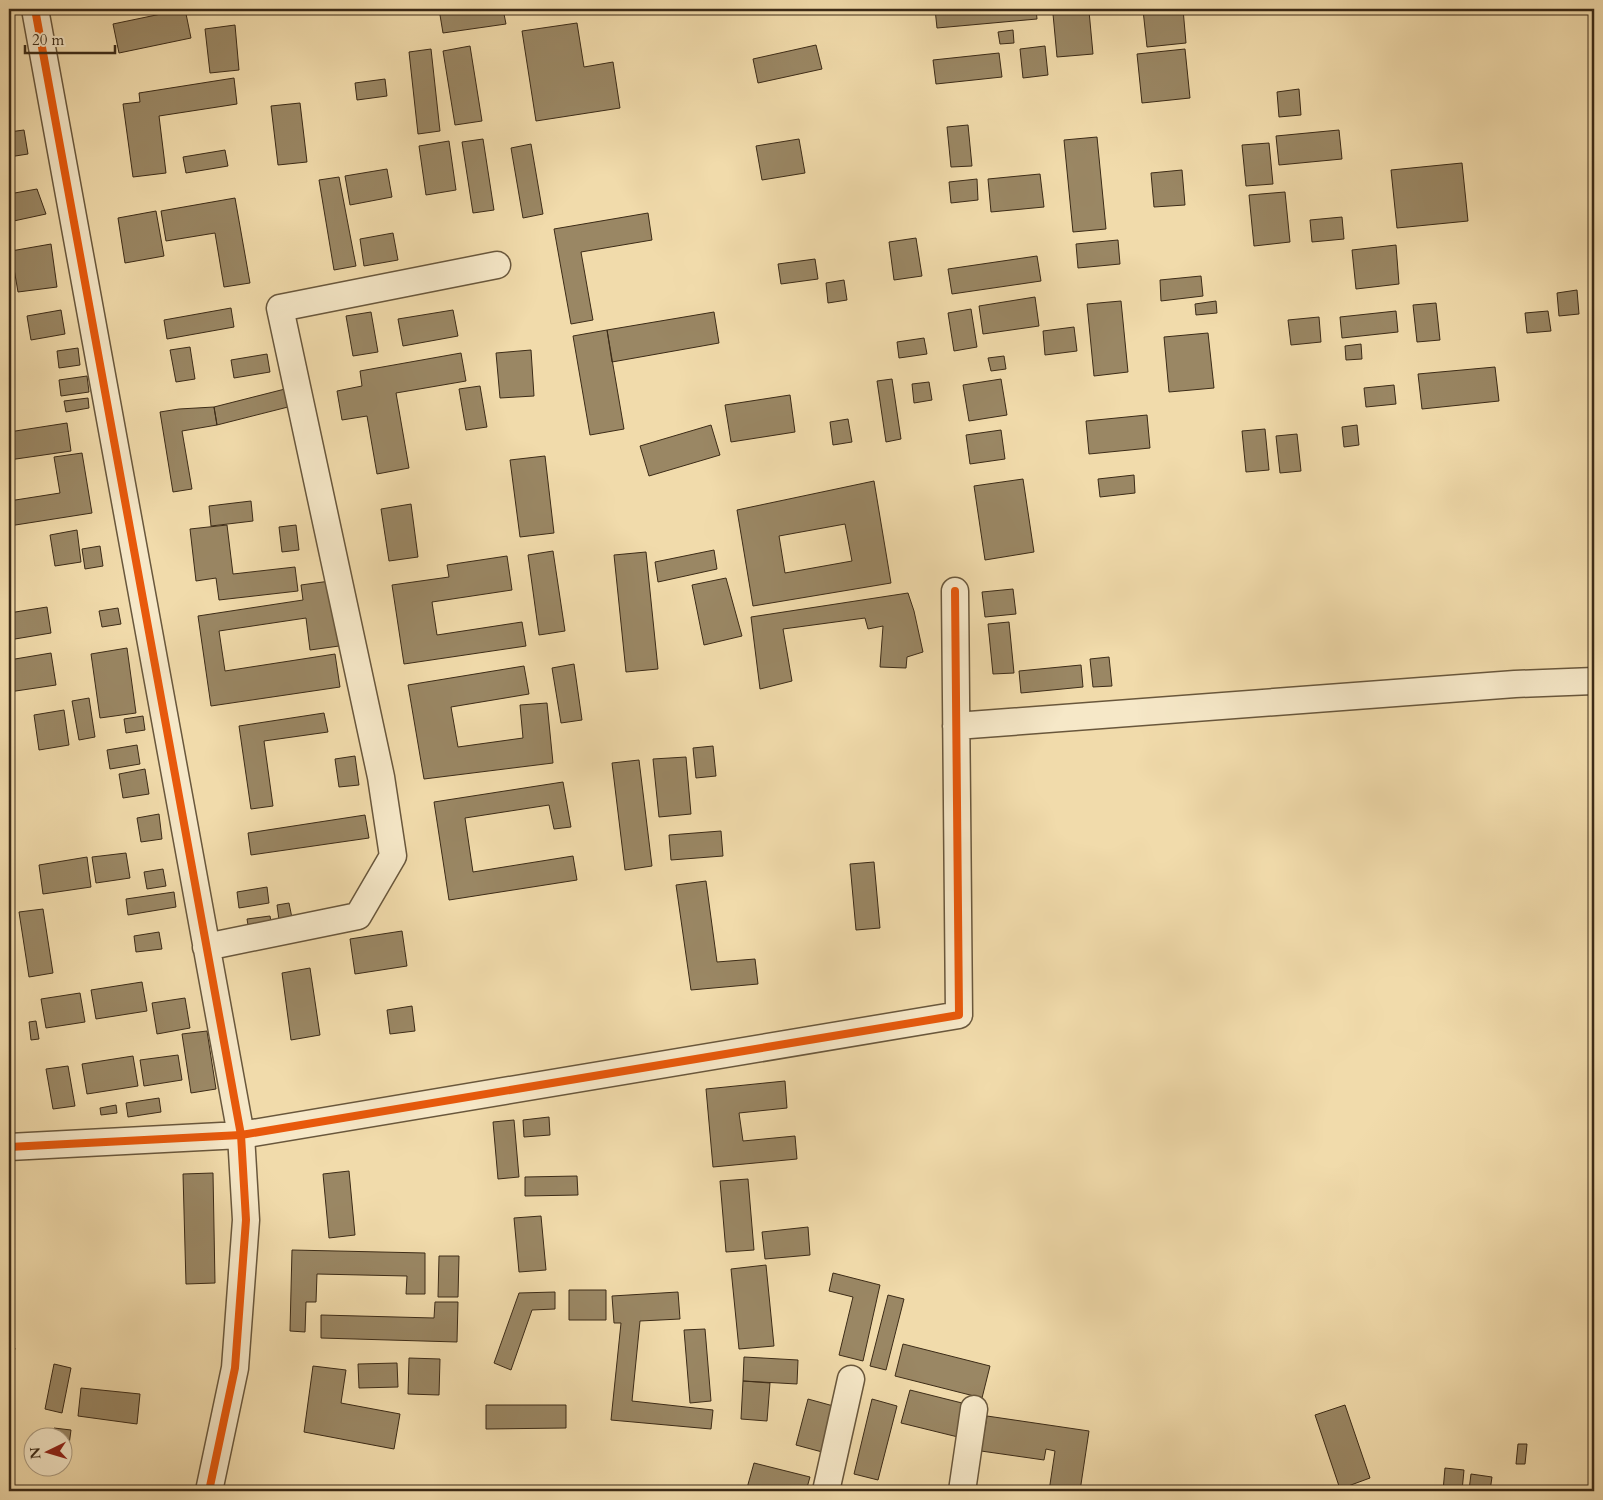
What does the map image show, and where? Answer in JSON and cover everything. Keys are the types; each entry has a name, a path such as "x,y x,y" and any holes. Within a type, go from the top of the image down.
{"street":[{"path":"35,9 241,1136 246,1220 234,1368 209,1491"},
{"path":"206,947 358,916 393,856 381,777 280,308 497,265"},
{"path":"9,1147 241,1136 959,1015 954,591"},
{"path":"956,726 1515,684 1594,681"},
{"path":"826,1491 851,1379"},
{"path":"962,1491 974,1409"}],"building":[{"path":"185,9 191,38 119,53 113,24"},
{"path":"439,9 503,9 506,24 443,33"},
{"path":"518,9 542,9 518,13"},
{"path":"935,9 1036,9 1037,19 937,28"},
{"path":"1183,9 1186,43 1147,47 1143,10"},
{"path":"1089,11 1093,54 1057,57 1053,14"},
{"path":"577,23 584,67 613,62 620,108 536,121 522,31"},
{"path":"235,25 239,70 210,73 205,29"},
{"path":"1013,30 1014,43 1000,44 998,32"},
{"path":"816,45 822,69 758,83 753,59"},
{"path":"470,46 482,121 455,125 443,51"},
{"path":"1045,46 1048,75 1023,78 1020,49"},
{"path":"431,49 440,131 418,134 409,52"},
{"path":"1185,49 1190,98 1142,103 1137,54"},
{"path":"999,53 1002,77 936,84 933,60"},
{"path":"234,78 237,104 159,116 166,173 133,177 123,104 140,102 139,93"},
{"path":"385,79 387,96 357,100 355,83"},
{"path":"1299,89 1301,115 1279,117 1277,92"},
{"path":"300,103 307,162 278,165 271,106"},
{"path":"968,125 972,166 951,167 947,127"},
{"path":"24,130 28,154 9,157 9,132"},
{"path":"1339,130 1342,159 1279,165 1276,136"},
{"path":"1097,137 1106,229 1073,232 1064,140"},
{"path":"483,139 494,210 473,213 462,142"},
{"path":"799,139 805,173 762,180 756,146"},
{"path":"449,141 456,190 426,195 419,146"},
{"path":"1269,143 1273,184 1246,186 1242,145"},
{"path":"531,144 543,214 523,218 511,148"},
{"path":"225,150 228,166 186,173 183,157"},
{"path":"1462,163 1468,221 1397,228 1391,170"},
{"path":"387,169 392,197 350,205 345,176"},
{"path":"1182,170 1185,205 1154,207 1151,173"},
{"path":"1040,174 1044,207 991,212 988,179"},
{"path":"339,177 356,266 334,270 319,180"},
{"path":"977,179 978,200 951,203 949,182"},
{"path":"37,189 46,214 9,222 9,194"},
{"path":"1285,192 1290,242 1254,246 1249,195"},
{"path":"235,198 250,283 224,287 215,233 166,241 161,211"},
{"path":"156,211 164,256 125,263 118,218"},
{"path":"648,213 652,240 581,252 593,320 571,324 554,229"},
{"path":"1342,217 1344,239 1312,242 1310,220"},
{"path":"393,233 398,260 364,266 360,239"},
{"path":"916,238 922,276 894,280 889,242"},
{"path":"1118,240 1120,264 1078,268 1076,244"},
{"path":"51,244 57,287 18,292 11,251"},
{"path":"1396,245 1399,284 1356,289 1352,250"},
{"path":"1037,256 1041,281 952,294 948,269"},
{"path":"815,259 818,279 781,284 778,264"},
{"path":"1201,276 1203,296 1161,301 1160,280"},
{"path":"844,280 847,300 828,303 826,283"},
{"path":"1577,290 1579,314 1559,316 1557,293"},
{"path":"1035,297 1039,326 983,334 979,306"},
{"path":"1121,301 1128,372 1094,376 1087,304"},
{"path":"1216,301 1217,313 1196,315 1195,304"},
{"path":"1436,303 1440,340 1417,342 1413,305"},
{"path":"231,308 234,327 167,339 164,320"},
{"path":"971,309 977,347 954,351 948,313"},
{"path":"9,310 13,335 9,335"},
{"path":"61,310 65,334 31,340 27,316"},
{"path":"453,310 458,336 403,346 398,319"},
{"path":"1396,311 1398,332 1342,338 1340,317"},
{"path":"1548,311 1551,331 1527,333 1525,313"},
{"path":"371,312 378,352 353,356 346,316"},
{"path":"714,312 719,343 612,362 607,330"},
{"path":"1319,317 1321,342 1291,345 1288,320"},
{"path":"1074,327 1077,351 1045,355 1043,331"},
{"path":"607,330 624,429 590,435 573,336"},
{"path":"1208,333 1214,388 1169,392 1164,337"},
{"path":"924,338 927,354 899,358 897,342"},
{"path":"1361,344 1362,359 1346,360 1345,346"},
{"path":"190,347 195,379 176,382 170,350"},
{"path":"78,348 80,365 59,368 57,351"},
{"path":"531,350 534,396 500,398 496,353"},
{"path":"461,353 466,381 396,393 409,468 377,474 367,416 342,420 337,391 362,386 360,371"},
{"path":"267,354 270,372 234,378 231,360"},
{"path":"1004,356 1006,369 991,371 988,358"},
{"path":"1495,367 1499,401 1422,409 1418,374"},
{"path":"87,376 89,392 61,396 59,380"},
{"path":"892,379 901,439 886,442 877,381"},
{"path":"1001,379 1007,415 969,421 963,385"},
{"path":"929,382 932,400 914,403 912,384"},
{"path":"1394,385 1396,404 1366,407 1364,388"},
{"path":"480,386 487,427 466,430 459,389"},
{"path":"285,389 288,407 217,425 214,407"},
{"path":"790,395 795,432 731,442 725,405"},
{"path":"88,398 89,408 66,412 64,401"},
{"path":"214,407 217,425 182,431 192,489 173,492 160,412"},
{"path":"1147,415 1150,448 1089,454 1086,421"},
{"path":"848,419 852,442 833,445 830,422"},
{"path":"67,423 71,451 9,460 9,432"},
{"path":"711,425 720,455 649,476 640,446"},
{"path":"1357,425 1359,445 1344,447 1342,427"},
{"path":"1265,429 1269,470 1246,472 1242,431"},
{"path":"1001,430 1005,459 970,464 966,435"},
{"path":"1297,434 1301,471 1280,473 1276,436"},
{"path":"82,453 92,513 9,526 9,501 60,493 54,457"},
{"path":"545,456 554,533 520,537 510,460"},
{"path":"1134,475 1135,493 1100,497 1098,479"},
{"path":"1023,479 1034,552 985,560 974,486"},
{"path":"874,481 891,583 753,606 737,510","holes":["845,524 852,561 785,573 779,536"]},
{"path":"251,501 253,521 211,526 209,506"},
{"path":"411,504 418,557 389,561 381,509"},
{"path":"227,525 233,574 295,567 298,591 219,600 216,578 196,581 190,529"},
{"path":"296,525 299,550 282,552 279,527"},
{"path":"77,530 81,562 55,566 50,535"},
{"path":"100,546 103,566 85,569 82,549"},
{"path":"714,550 717,569 658,582 655,562"},
{"path":"553,551 565,631 539,635 528,555"},
{"path":"646,552 658,669 626,672 614,555"},
{"path":"507,556 512,590 432,602 437,635 522,622 526,646 404,664 392,585 449,577 447,565"},
{"path":"726,578 742,636 704,645 692,585"},
{"path":"330,581 339,646 310,650 306,618 219,631 225,671 335,654 340,687 211,706 198,616 303,600 301,585"},
{"path":"1013,589 1016,614 985,617 982,592"},
{"path":"908,593 923,652 907,657 906,668 880,667 883,626 868,629 865,618 783,629 792,681 760,689 751,617"},
{"path":"47,607 51,633 9,640 9,613"},
{"path":"118,608 121,624 102,627 99,611"},
{"path":"1009,622 1014,673 993,674 988,624"},
{"path":"127,648 136,713 100,718 91,654"},
{"path":"51,653 56,685 9,692 9,660"},
{"path":"1109,657 1112,686 1093,687 1090,659"},
{"path":"574,664 582,720 561,723 552,668"},
{"path":"1081,665 1083,687 1021,693 1019,671"},
{"path":"524,666 529,694 451,707 458,747 523,738 520,705 547,703 553,763 424,779 408,685"},
{"path":"89,698 95,737 79,740 72,701"},
{"path":"64,710 69,745 39,750 34,715"},
{"path":"324,713 328,732 264,741 273,806 251,809 239,726"},
{"path":"143,716 145,730 126,733 124,719"},
{"path":"137,745 140,764 110,769 107,750"},
{"path":"713,746 716,776 696,778 693,748"},
{"path":"355,756 359,785 339,787 335,759"},
{"path":"686,757 691,814 659,817 653,759"},
{"path":"639,760 652,866 625,870 612,763"},
{"path":"145,769 149,794 123,798 119,774"},
{"path":"563,782 571,827 554,829 549,805 465,818 473,872 573,856 577,880 449,900 434,802"},
{"path":"159,814 162,839 141,842 137,818"},
{"path":"365,815 369,838 251,855 248,833"},
{"path":"721,831 723,856 671,860 669,835"},
{"path":"126,853 130,878 96,883 92,857"},
{"path":"87,857 91,887 43,894 39,865"},
{"path":"874,862 880,928 856,930 850,864"},
{"path":"163,869 166,886 147,889 144,872"},
{"path":"706,881 717,962 755,959 758,984 691,990 676,885"},
{"path":"267,887 269,903 239,908 237,892"},
{"path":"174,892 176,907 128,915 126,899"},
{"path":"289,903 292,918 279,920 277,905"},
{"path":"43,909 53,973 29,977 19,912"},
{"path":"270,916 272,927 249,931 247,919"},
{"path":"402,931 407,966 355,974 350,939"},
{"path":"159,932 162,949 136,952 134,936"},
{"path":"310,968 320,1035 291,1040 282,973"},
{"path":"142,982 147,1011 96,1019 91,990"},
{"path":"80,993 85,1022 46,1028 41,999"},
{"path":"185,998 190,1028 157,1034 152,1003"},
{"path":"412,1006 415,1031 390,1034 387,1010"},
{"path":"36,1021 39,1039 31,1040 29,1022"},
{"path":"207,1031 216,1089 191,1093 182,1034"},
{"path":"178,1055 182,1080 144,1086 140,1060"},
{"path":"133,1056 138,1086 87,1094 82,1064"},
{"path":"68,1066 75,1106 53,1109 46,1069"},
{"path":"785,1081 787,1108 739,1113 743,1141 795,1136 797,1159 713,1167 706,1089"},
{"path":"159,1098 161,1112 128,1117 126,1103"},
{"path":"116,1105 117,1113 101,1115 100,1108"},
{"path":"549,1117 550,1135 524,1137 523,1120"},
{"path":"514,1120 519,1177 498,1179 493,1122"},
{"path":"349,1171 355,1235 329,1238 323,1174"},
{"path":"213,1173 215,1283 186,1284 183,1174"},
{"path":"577,1176 578,1195 525,1196 525,1177"},
{"path":"748,1179 754,1250 726,1252 720,1181"},
{"path":"541,1216 546,1270 519,1272 514,1218"},
{"path":"808,1227 810,1255 765,1259 762,1232"},
{"path":"292,1250 425,1253 425,1294 406,1294 407,1276 317,1274 316,1302 306,1302 305,1332 290,1331"},
{"path":"439,1256 459,1256 458,1297 438,1297"},
{"path":"766,1265 774,1346 739,1349 731,1269"},
{"path":"833,1273 880,1285 863,1361 839,1355 853,1297 829,1291"},
{"path":"569,1290 606,1290 606,1320 569,1320"},
{"path":"555,1292 555,1309 532,1310 511,1370 494,1363 519,1293"},
{"path":"678,1292 680,1319 640,1321 632,1401 713,1410 711,1429 611,1420 621,1323 614,1323 612,1296"},
{"path":"888,1295 904,1299 886,1370 870,1366"},
{"path":"435,1302 458,1302 457,1342 321,1338 321,1315 434,1318"},
{"path":"705,1329 711,1401 690,1403 684,1330"},
{"path":"903,1344 990,1366 982,1398 895,1376"},
{"path":"9,1347 15,1348 9,1379"},
{"path":"744,1357 798,1360 797,1384 743,1381"},
{"path":"409,1358 440,1359 439,1395 408,1394"},
{"path":"397,1363 398,1387 359,1388 358,1364"},
{"path":"54,1364 71,1368 62,1413 45,1409"},
{"path":"313,1366 346,1370 341,1403 400,1414 394,1449 304,1432"},
{"path":"743,1381 770,1383 767,1421 741,1419"},
{"path":"81,1388 140,1394 137,1424 78,1416"},
{"path":"910,1390 966,1404 958,1437 901,1423"},
{"path":"808,1399 837,1407 826,1453 796,1445"},
{"path":"872,1399 897,1406 878,1480 854,1474"},
{"path":"486,1405 566,1405 566,1428 486,1429"},
{"path":"1345,1405 1370,1478 1340,1489 1315,1415"},
{"path":"987,1416 1089,1431 1080,1491 1049,1491 1055,1451 1046,1449 1044,1460 981,1451"},
{"path":"1518,1444 1527,1444 1525,1464 1516,1464"},
{"path":"754,1463 810,1477 806,1491 758,1491 747,1488"},
{"path":"1445,1468 1464,1470 1462,1491 1443,1491"},
{"path":"1471,1474 1492,1477 1490,1491 1469,1490"}],"cycle path":[{"path":"35,9 241,1135 246,1220 235,1368 209,1491"},
{"path":"9,1147 241,1135 959,1015 955,591"}]}
